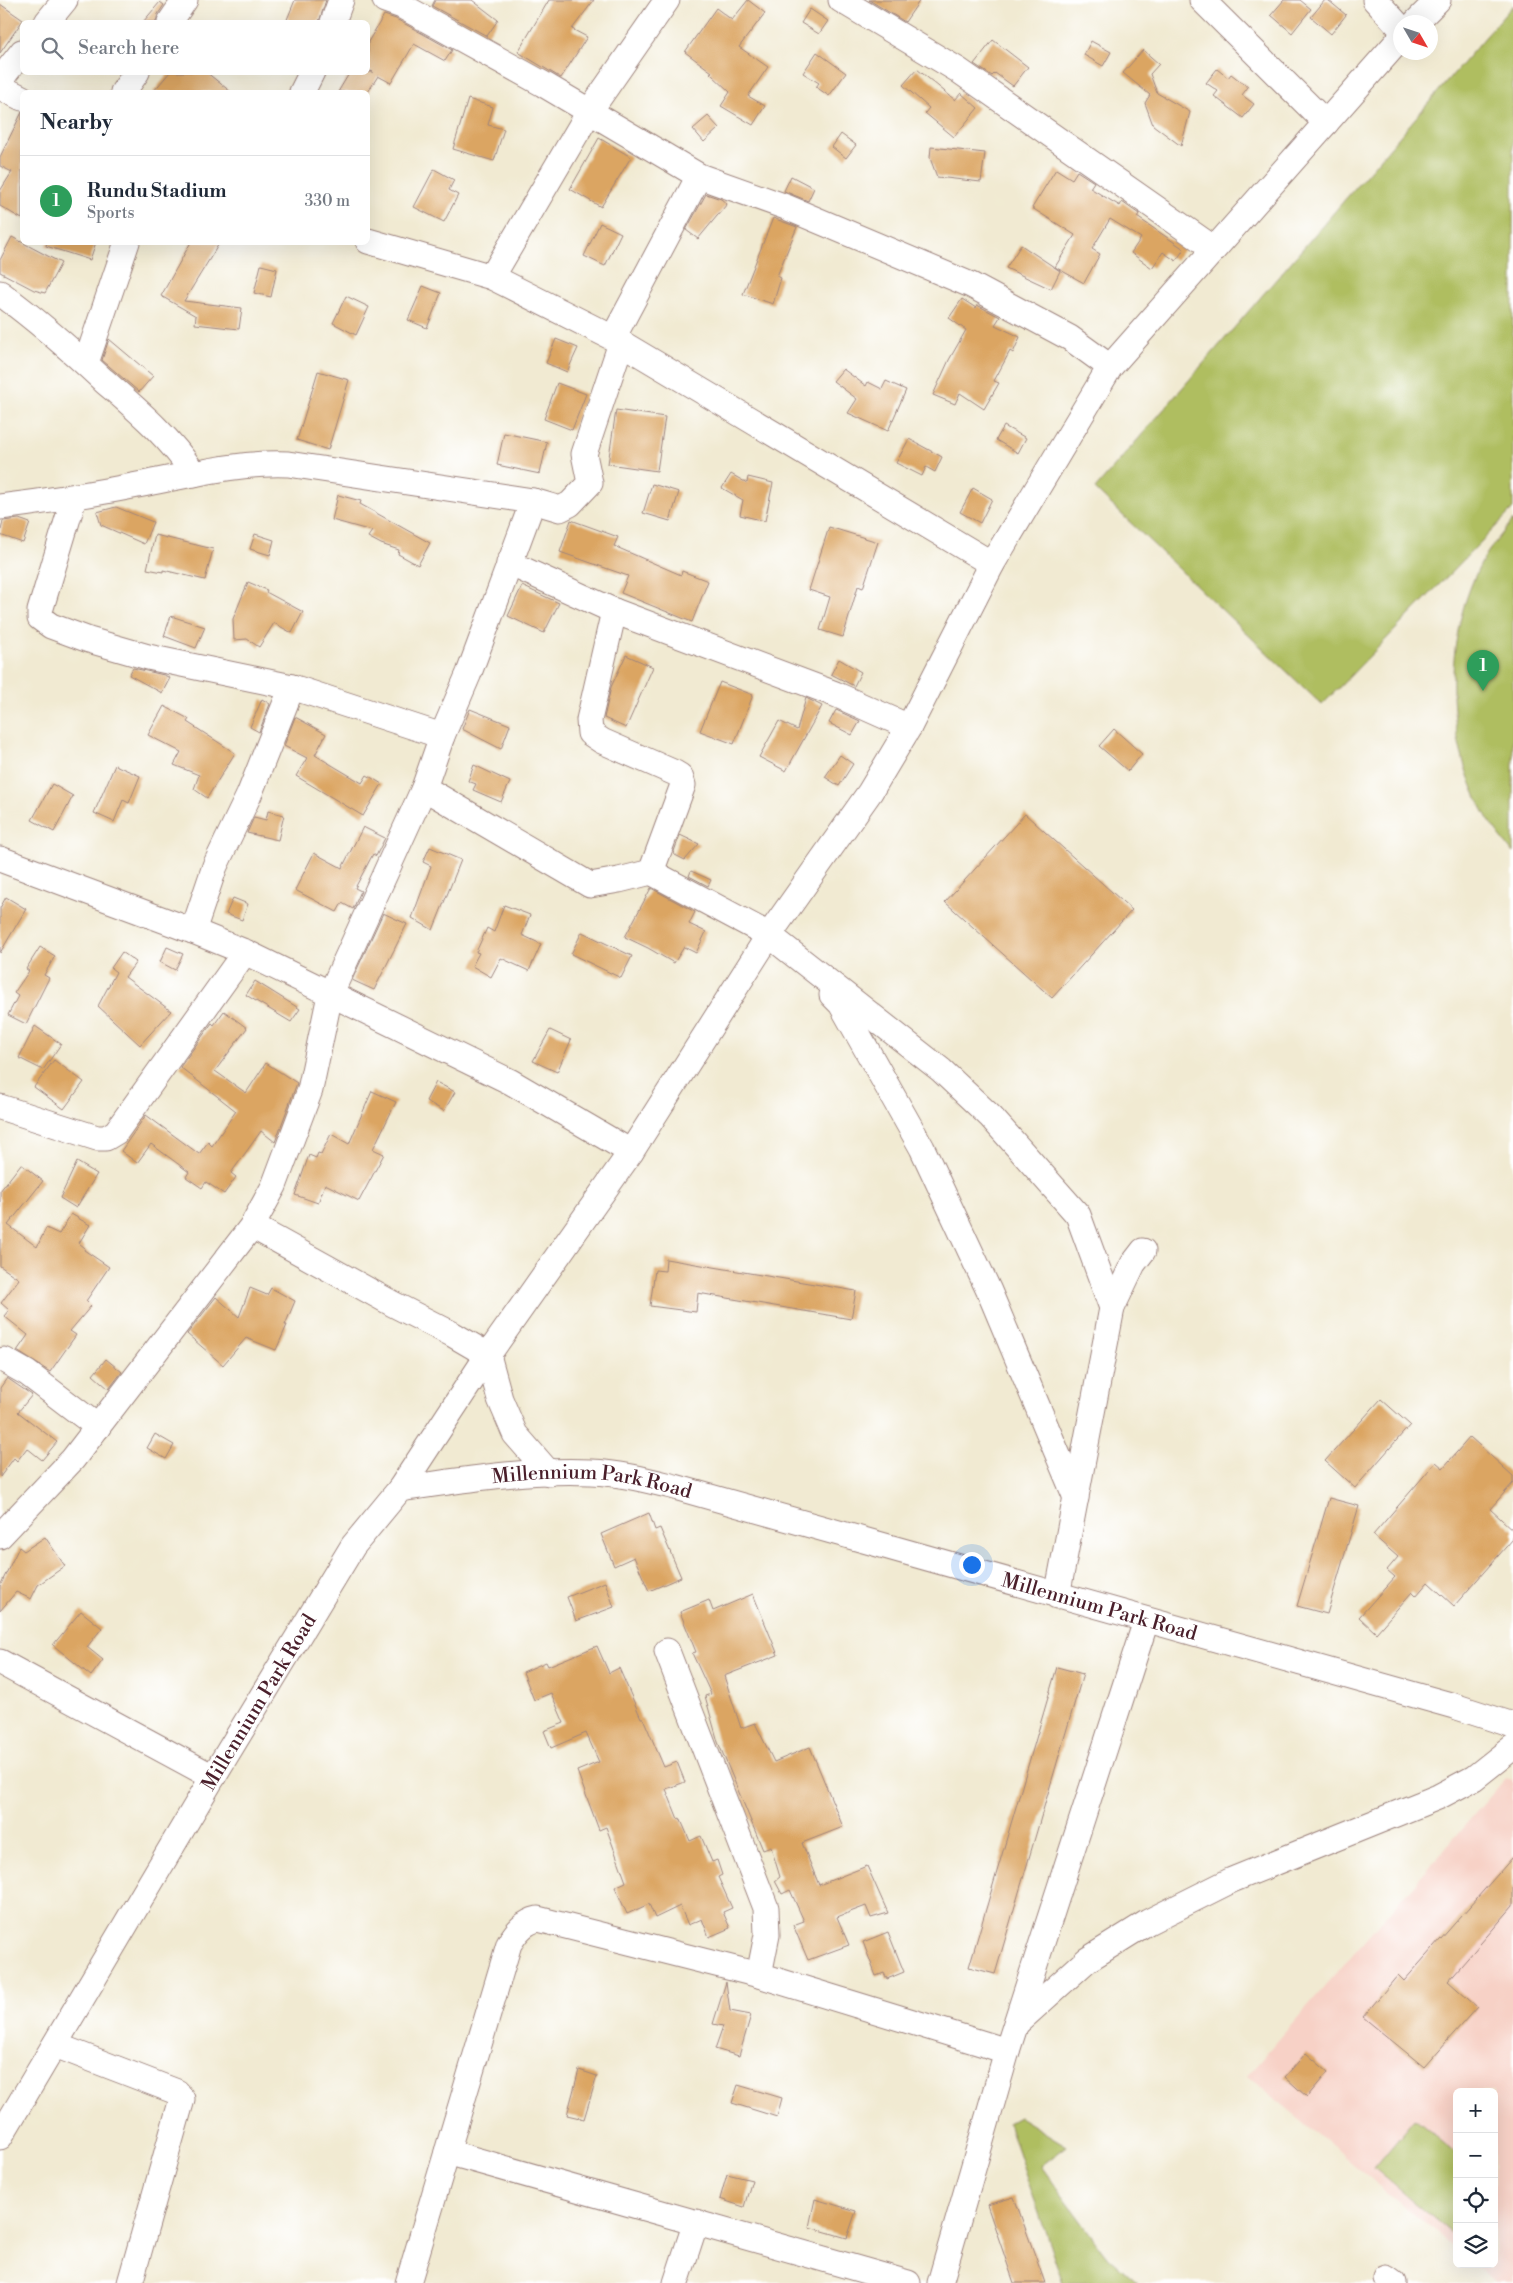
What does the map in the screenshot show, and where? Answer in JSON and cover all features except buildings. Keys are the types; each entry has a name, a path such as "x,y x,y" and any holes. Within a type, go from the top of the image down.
{"street":[{"path":"49,20 65,0"},
{"path":"171,20 186,0"},
{"path":"334,20 341,0"},
{"path":"385,0 402,6 503,62 699,176 786,207 971,285 1070,338 1110,367"},
{"path":"492,277 588,112 667,0"},
{"path":"841,0 958,70 1213,248"},
{"path":"1202,0 1326,123"},
{"path":"1375,0 1393,19"},
{"path":"1423,15 1438,0"},
{"path":"400,1489 488,1355 631,1152 769,935 870,792 909,727 992,564 1110,367 1393,46"},
{"path":"0,80 20,55"},
{"path":"124,90 135,75"},
{"path":"303,90 310,75"},
{"path":"0,87 20,97"},
{"path":"0,507 74,498 194,474 265,463 288,464 533,501 560,508 570,504 590,484 584,454 617,340 699,176"},
{"path":"370,242 492,277 617,340 992,564"},
{"path":"86,363 126,245"},
{"path":"0,294 50,330 165,436 180,453 194,474"},
{"path":"74,498 40,611 40,618 51,626 89,640 148,657 292,688 442,736"},
{"path":"0,1535 54,1480 98,1428 252,1226 274,1186 310,1090 330,995 424,788 442,736 469,673 508,563 533,501"},
{"path":"508,563 614,611 835,694 909,727"},
{"path":"614,611 589,720 590,733 602,741 675,773 680,776 683,785 651,872"},
{"path":"193,930 215,866 249,795 292,688"},
{"path":"424,788 590,885 651,872 769,935 941,1070 991,1117 1078,1215 1112,1308"},
{"path":"0,859 193,930 245,952 511,1082 631,1152"},
{"path":"769,935 841,1004 922,1148 989,1291 1076,1498"},
{"path":"0,1107 97,1138 111,1136 116,1132 245,952"},
{"path":"252,1226 488,1355 500,1400 515,1434 549,1473"},
{"path":"1057,1596 1112,1308 1133,1264 1143,1251"},
{"path":"4,1360 28,1373 98,1428"},
{"name":"Millennium Park Road","path":"0,2137 213,1777 353,1546 400,1489 478,1478 549,1473 591,1472 626,1475 674,1486 1057,1596 1454,1706 1513,1725"},
{"path":"940,2283 1007,2051 1146,1621"},
{"path":"667,1652 766,1908 767,1935 759,1975"},
{"path":"0,1662 213,1777"},
{"path":"1015,2026 1087,1960 1148,1922 1232,1880 1438,1797 1474,1778 1513,1747"},
{"path":"408,2283 509,1944 515,1933 531,1920 538,1919 759,1975 1007,2051"},
{"path":"55,2045 178,2092 182,2099 130,2283"},
{"path":"447,2152 908,2283"},
{"path":"676,2283 696,2222"}],"shaded area":[{"path":"1506,1778 1513,1780 1513,2283 1497,2283 1479,2268 1498,2268 1498,2088 1453,2088 1453,2247 1247,2076"}],"green space":[{"path":"1513,5 1513,509 1322,705 1095,489"},
{"path":"1513,520 1513,853 1488,819 1473,789 1462,757 1456,724 1453,690 1454,656 1469,590 1486,555"},
{"path":"1019,2117 1067,2146 1041,2166 1105,2254 1138,2283 1063,2283 1008,2123"},
{"path":"1415,2119 1453,2151 1453,2235 1374,2168"}],"place":[{"name":"Rundu Stadium","path":"1483,691"}]}
